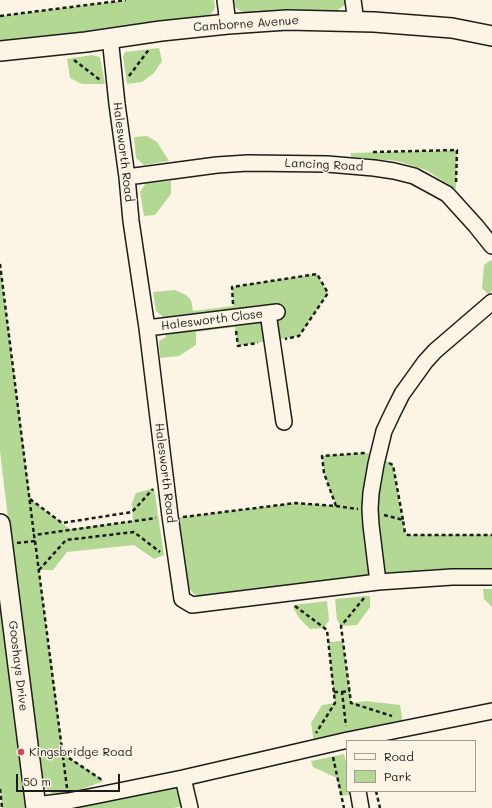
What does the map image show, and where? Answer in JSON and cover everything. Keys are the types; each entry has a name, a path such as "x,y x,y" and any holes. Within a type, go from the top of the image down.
{"street":[{"path":"225,0 228,24"},
{"path":"353,0 356,22"},
{"name":"Camborne Avenue","path":"0,51 228,24 287,20 356,22 452,28 492,36"},
{"name":"Halesworth Road","path":"110,38 128,177 131,221 147,328 170,517 182,599 192,605 378,582 452,577 492,577"},
{"name":"Lancing Road","path":"128,177 217,165 248,163 327,164 394,171 414,176 447,194 492,246"},
{"path":"378,582 371,525 371,493 384,431 415,374 435,351 492,302"},
{"name":"Halesworth Close","path":"147,328 273,313 284,422"},
{"name":"Gooshays Drive","path":"0,524 35,806"},
{"path":"353,740 492,711"},
{"path":"35,806 68,801 183,778 346,741"},
{"path":"183,778 190,808"},
{"path":"358,792 362,808"}],"path":[{"path":"0,16 126,0"},
{"path":"55,45 116,93 164,31"},
{"path":"0,264 68,801"},
{"path":"336,506 324,473 322,456 368,453 378,455 393,465 405,532 408,535 492,535"},
{"path":"30,499 62,523 132,512 166,475"},
{"path":"34,535 170,517 296,503 336,506 371,512 403,520"},
{"path":"39,570 66,540 134,532 177,565"},
{"path":"3,545 35,541"},
{"path":"378,582 341,626 351,703 395,717"},
{"path":"279,594 327,630 335,703 305,750"},
{"path":"334,692 350,691"},
{"path":"342,692 348,740"},
{"path":"330,745 344,808"},
{"path":"62,754 120,791"},
{"path":"0,789 2,808"},
{"path":"376,792 380,808"}],"green space":[{"path":"128,0 214,0 215,8 208,18 0,45 0,16"},
{"path":"234,0 346,0 346,4 335,12 245,14 235,7"},
{"path":"159,48 162,61 154,73 142,82 127,84 123,56 125,52"},
{"path":"92,55 100,57 105,84 82,84 70,78 67,59"},
{"path":"147,136 157,142 169,161 144,165 136,158 134,137"},
{"path":"457,150 456,189 426,170 397,161 351,157 351,153"},
{"path":"171,181 171,194 155,215 144,216 140,192 146,183"},
{"path":"491,260 492,291 488,294 482,288 484,265"},
{"path":"0,264 30,499 70,529 133,521 132,503 136,493 154,488 164,555 154,559 134,545 67,552 53,570 39,570 63,753 104,781 68,794 51,793 43,786 11,544 0,451"},
{"path":"317,274 328,293 299,336 238,346 235,327 196,332 196,345 179,356 160,358 159,341 166,337 162,316 156,311 153,292 175,290 186,295 191,300 193,311 233,306 232,287"},
{"path":"368,453 378,455 393,465 405,533 408,535 492,535 492,571 208,599 194,594 186,585 175,518 296,503 336,506 324,473 322,456"},
{"path":"483,589 492,589 492,607 484,599"},
{"path":"370,596 370,607 357,625 341,626 337,620 335,599"},
{"path":"0,600 26,808 2,808 0,789"},
{"path":"327,601 329,620 324,628 310,629 299,618 293,607 294,605"},
{"path":"343,641 351,703 366,701 400,705 403,723 314,742 311,723 322,705 335,703 328,642"},
{"path":"344,754 346,763 346,792 352,792 353,794 341,796 337,778 313,767 311,761"},
{"path":"179,786 184,806 173,808 77,808"}],"place":[{"name":"Kingsbridge Road","path":"21,752"}]}
